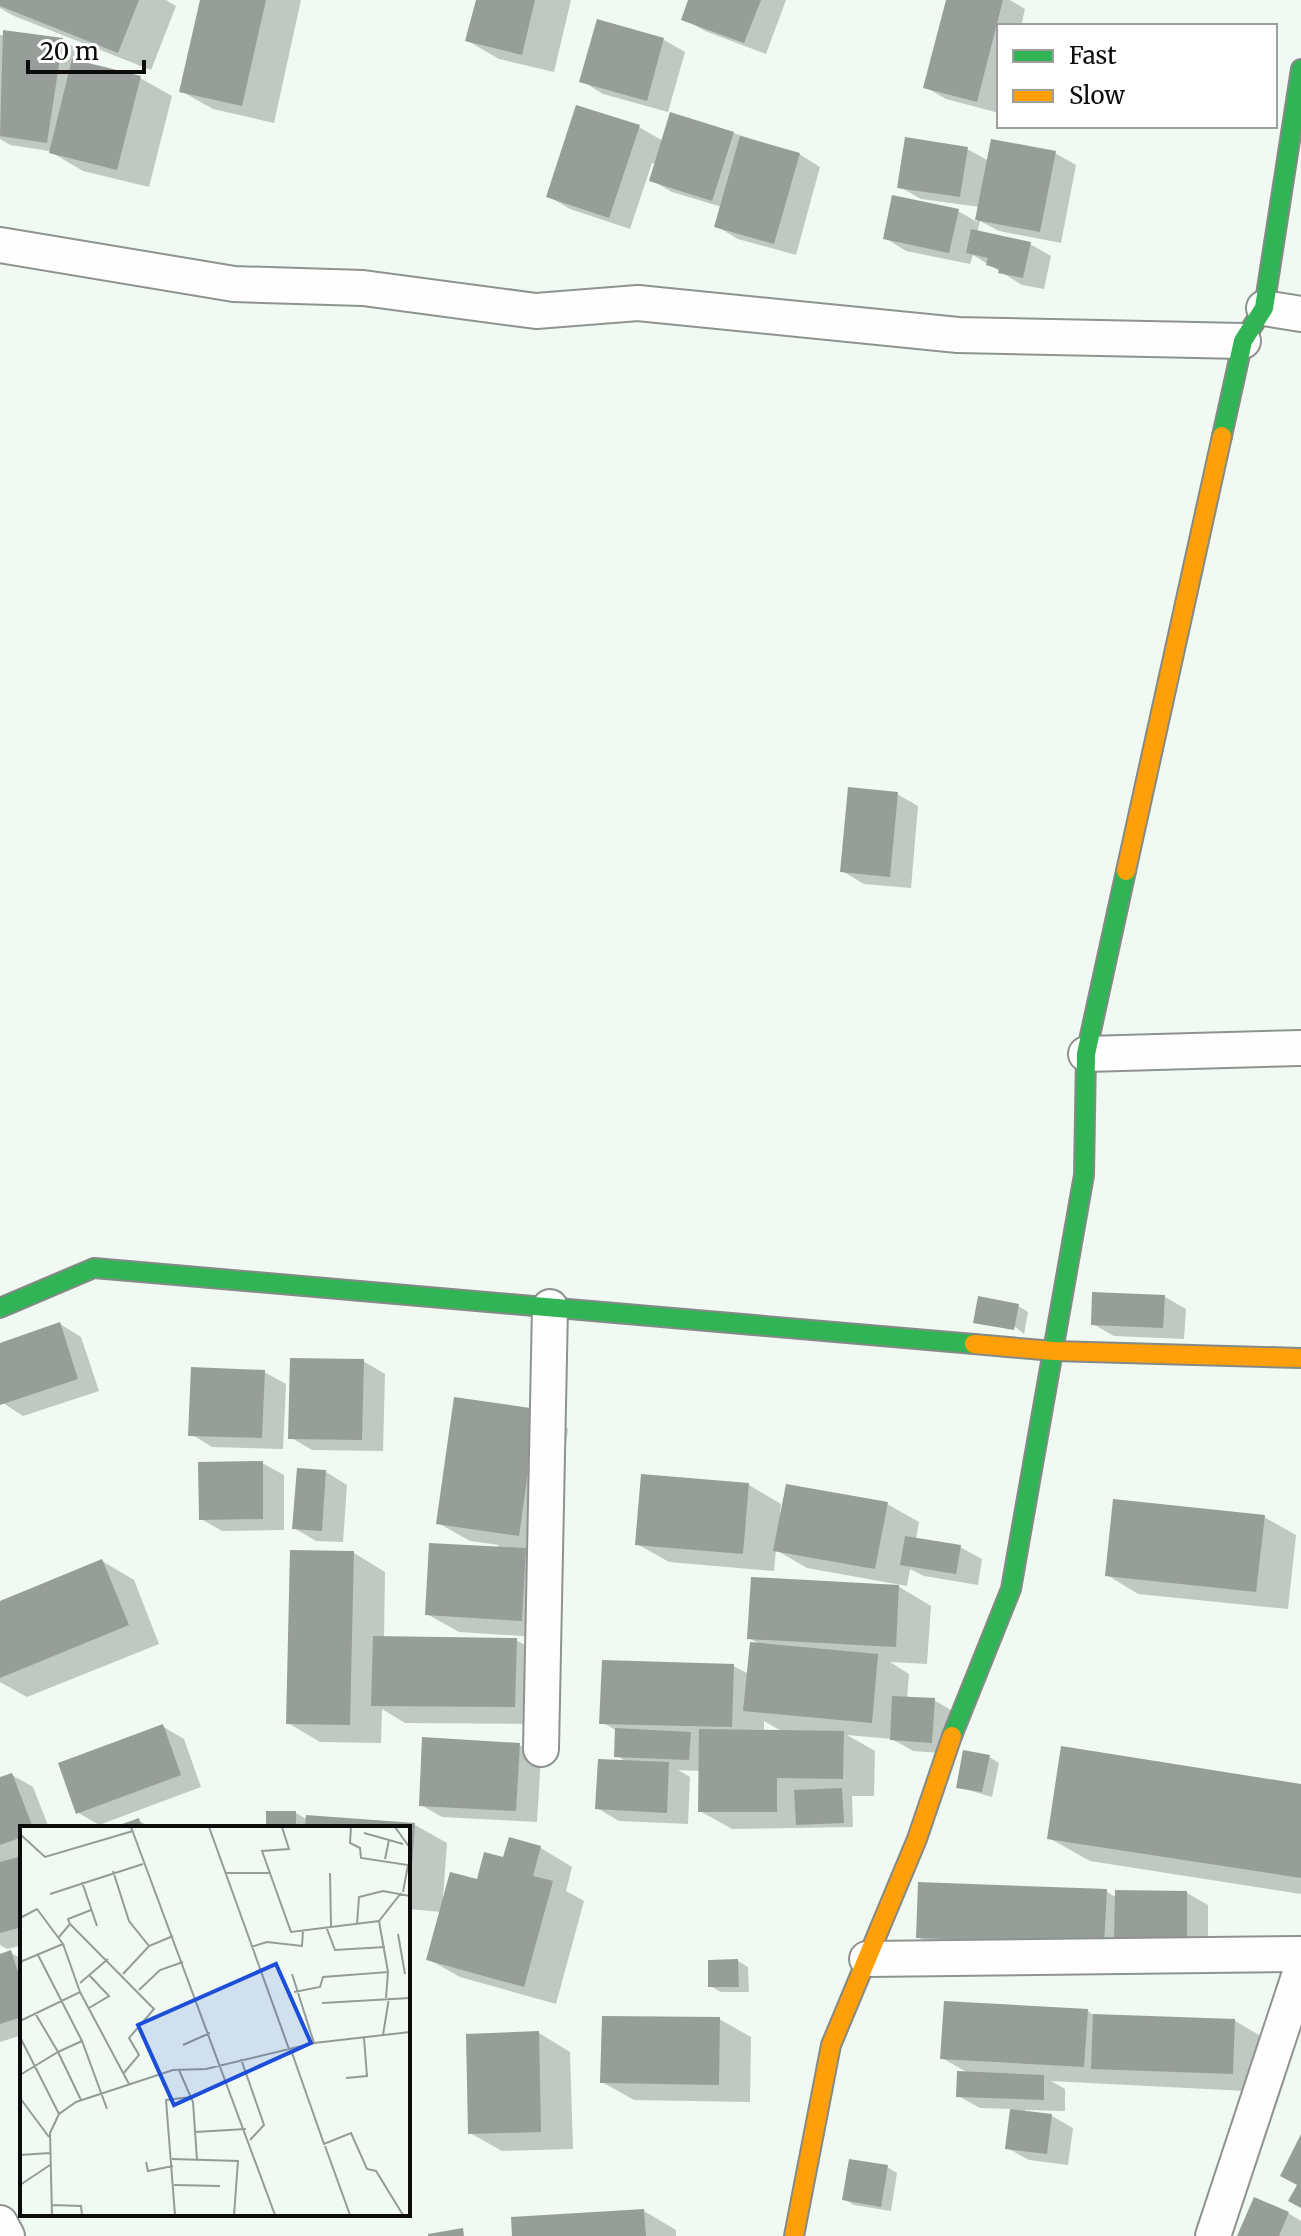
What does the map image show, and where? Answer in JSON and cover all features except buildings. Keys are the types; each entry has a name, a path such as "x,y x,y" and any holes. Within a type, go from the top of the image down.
{"street":[{"path":"794,2236 831,2045 917,1839 964,1699 1011,1589 1084,1175 1086,1054 1243,341 1264,308 1301,69"},
{"path":"0,245 234,284 363,288 536,311 638,303 958,335 1243,341"},
{"path":"1264,308 1301,314"},
{"path":"1086,1054 1301,1048"},
{"path":"0,1308 94,1268 1054,1351 1301,1358"},
{"path":"541,1749 550,1307"},
{"path":"867,1959 1301,1954"},
{"path":"1213,2236 1301,1970"},
{"path":"0,2223 7,2236"}],"traffic: fast":[{"path":"1222,436 1243,341 1264,308 1301,69"},
{"path":"952,1736 1011,1589 1084,1175 1086,1054 1126,871"},
{"path":"0,1308 94,1268 974,1344"}],"traffic: slow":[{"path":"1126,871 1222,436"},
{"path":"974,1344 1054,1351 1301,1358"},
{"path":"794,2236 831,2045 917,1839 952,1736"}]}
